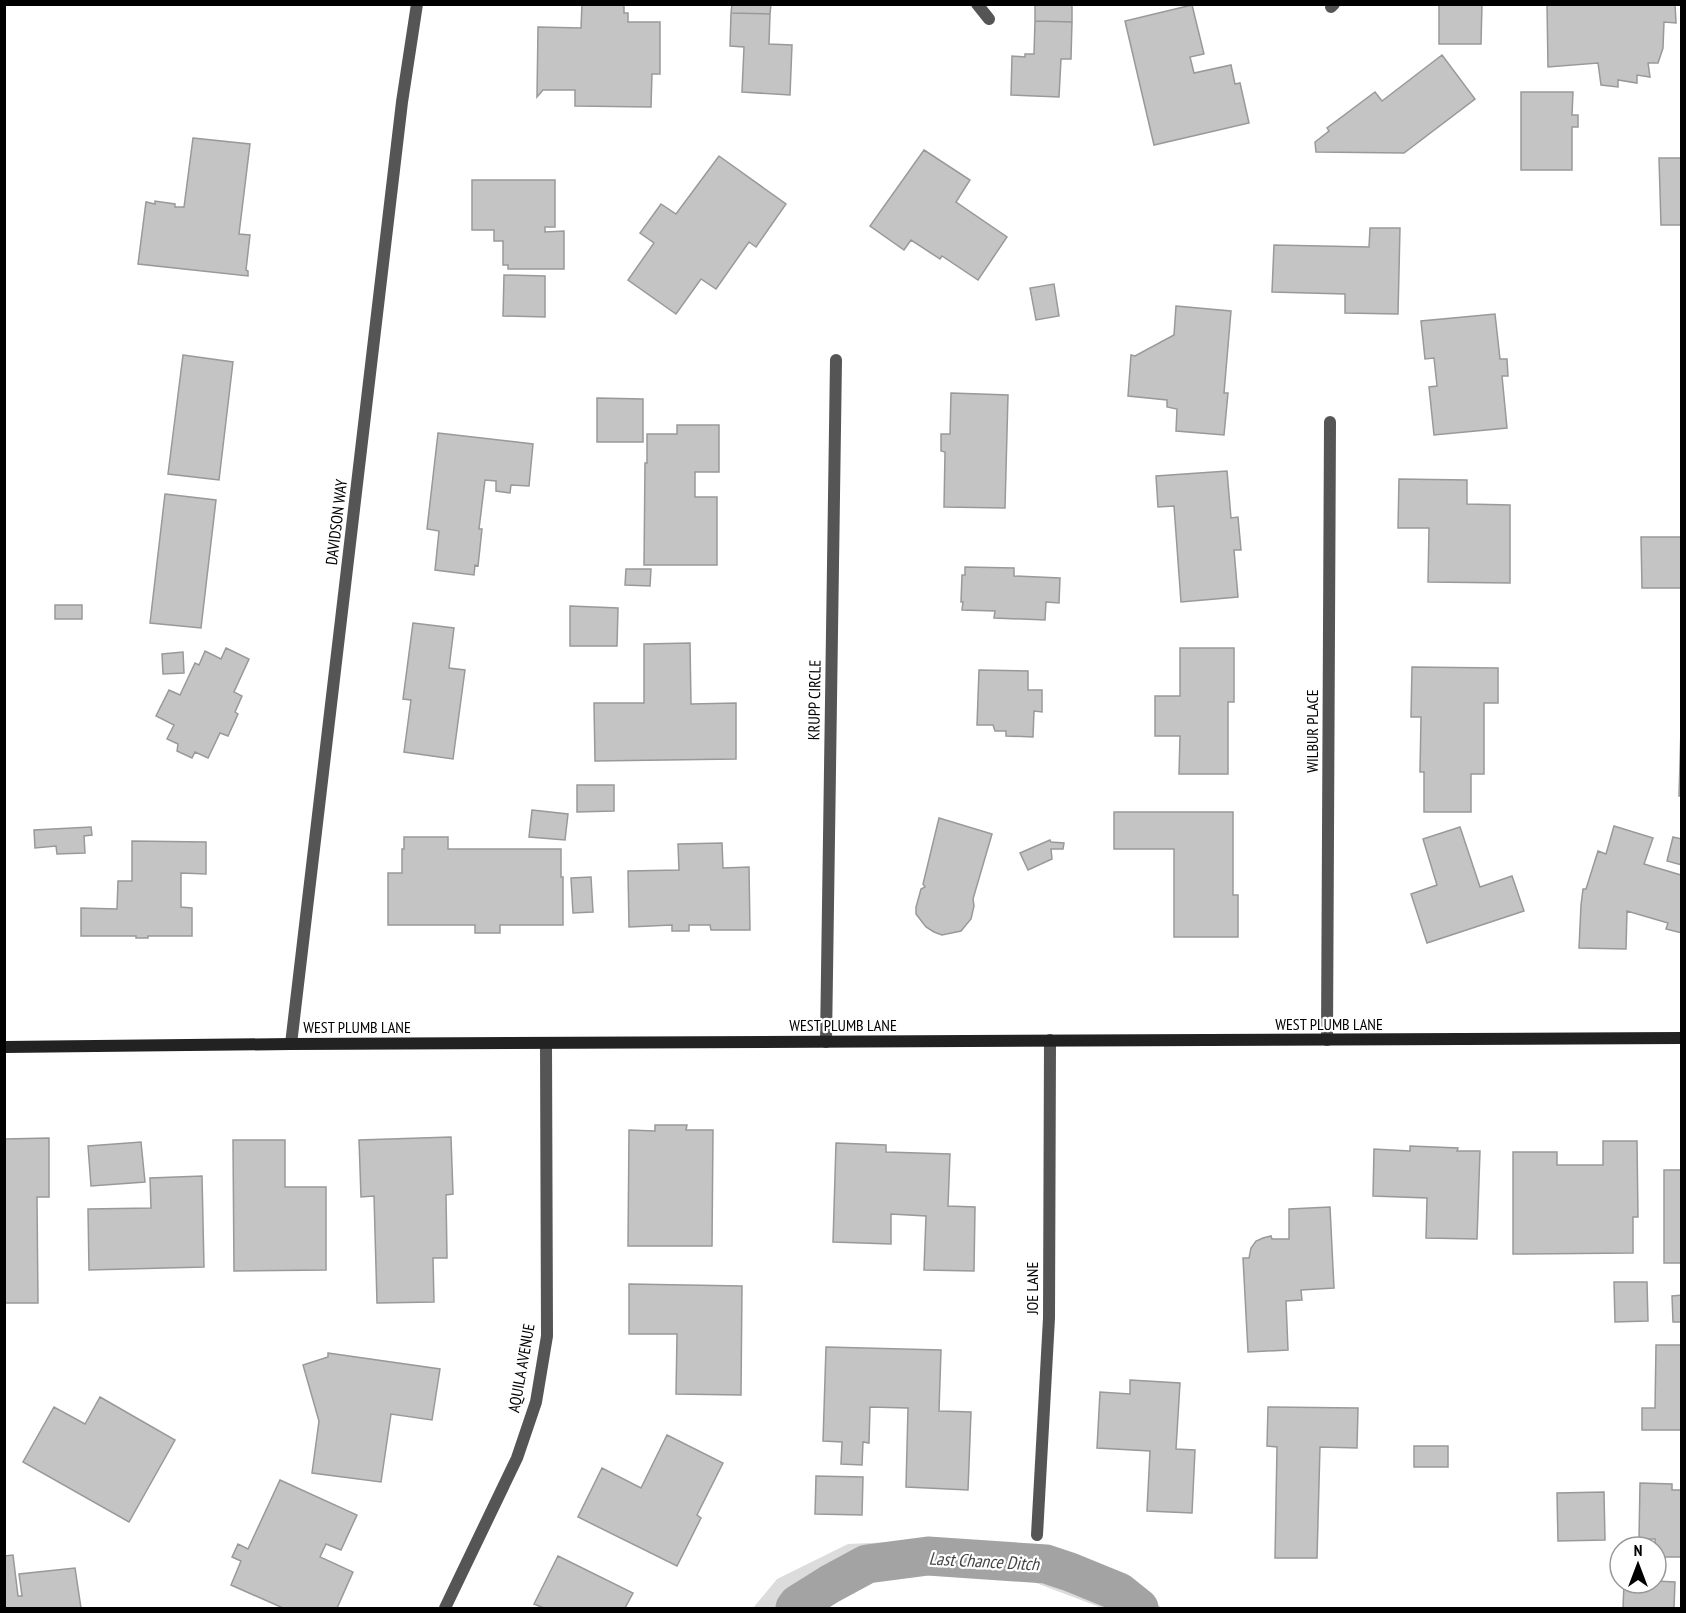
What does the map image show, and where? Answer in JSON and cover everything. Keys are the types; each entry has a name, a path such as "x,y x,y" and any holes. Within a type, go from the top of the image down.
{"main road":[{"name":"WEST PLUMB LANE","path":"4,1047 1682,1038"}],"street":[{"name":"DAVIDSON WAY","path":"291,1044 401,114 417,4"},
{"path":"977,4 989,19"},
{"name":"KRUPP CIRCLE","path":"826,1042 836,360"},
{"name":"WILBUR PLACE","path":"1327,1040 1330,422"},
{"name":"JOE LANE","path":"1037,1535 1049,1318 1050,1040"},
{"name":"AQUILA AVENUE","path":"445,1608 517,1458 536,1402 547,1336 546,1043"}],"shaded area":[{"path":"961,1539 1057,1553 1151,1599 1162,1608 1102,1608 1023,1578 948,1566 872,1572 806,1608 753,1608 777,1579 848,1544"}],"building":[{"path":"582,4 624,4 624,13 628,13 628,22 660,22 660,74 652,74 651,107 575,106 575,90 543,90 537,97 538,27 581,28"},
{"path":"732,4 771,4 770,14 731,13"},
{"path":"1035,4 1072,4 1072,22 1035,21"},
{"path":"1439,4 1482,4 1481,44 1439,44"},
{"path":"1547,4 1675,4 1676,23 1664,22 1663,48 1658,63 1648,63 1650,77 1637,75 1637,83 1618,80 1618,87 1601,85 1598,63 1548,67"},
{"path":"1192,5 1204,54 1190,57 1194,73 1231,65 1235,84 1240,83 1249,123 1154,145 1125,21"},
{"path":"731,13 770,14 769,44 792,45 790,95 742,92 744,47 730,46"},
{"path":"1035,21 1072,22 1071,59 1061,59 1059,97 1011,95 1012,56 1025,57 1025,54 1034,54"},
{"path":"1442,55 1475,99 1404,153 1316,152 1315,142 1329,131 1327,128 1375,92 1382,101"},
{"path":"1521,92 1573,92 1572,115 1578,115 1578,127 1572,127 1572,170 1521,170"},
{"path":"193,138 250,144 239,234 250,235 246,270 248,276 138,264 146,202 155,204 155,201 175,204 175,207 184,207"},
{"path":"924,150 970,180 956,202 1007,237 978,280 942,256 940,259 911,240 904,250 870,226"},
{"path":"719,156 786,204 756,247 749,242 716,289 701,279 676,314 628,280 654,243 640,233 661,204 676,214"},
{"path":"1659,158 1682,158 1682,225 1661,225"},
{"path":"472,180 555,180 555,227 545,227 545,232 564,231 564,269 508,269 508,265 503,265 503,241 494,241 494,230 472,230"},
{"path":"1370,228 1400,228 1398,314 1345,313 1345,294 1272,292 1274,245 1369,247"},
{"path":"504,275 545,276 545,317 503,316"},
{"path":"1054,284 1059,316 1036,320 1030,288"},
{"path":"1176,306 1231,311 1224,393 1228,393 1224,435 1176,431 1177,409 1167,407 1167,400 1128,396 1131,355 1135,356 1174,335"},
{"path":"1495,314 1500,359 1507,359 1508,376 1502,376 1507,428 1434,435 1429,387 1437,386 1434,358 1425,359 1421,321"},
{"path":"183,355 233,362 219,480 168,474"},
{"path":"951,393 1008,395 1005,508 944,507 945,452 941,451 941,434 950,434"},
{"path":"597,398 643,399 643,442 597,442"},
{"path":"677,425 719,425 719,472 695,472 695,497 717,497 717,565 644,565 647,434 677,434"},
{"path":"438,433 533,444 529,486 511,485 510,493 496,491 496,481 485,480 479,529 482,529 478,566 475,565 474,575 435,570 439,531 427,529"},
{"path":"1227,471 1231,518 1238,517 1241,550 1234,550 1238,597 1181,602 1174,506 1158,507 1156,476"},
{"path":"1399,479 1467,480 1467,504 1510,505 1510,583 1428,582 1429,528 1398,528"},
{"path":"165,494 216,500 201,628 150,623"},
{"path":"1641,537 1682,537 1682,588 1642,588"},
{"path":"965,567 1014,568 1014,576 1060,578 1059,603 1046,602 1045,620 994,618 995,611 962,610 962,575 965,575"},
{"path":"626,569 651,569 650,586 625,585"},
{"path":"55,605 82,605 82,619 55,619"},
{"path":"570,606 618,608 617,646 570,646"},
{"path":"413,623 454,628 449,668 465,670 453,759 404,752 411,700 403,699"},
{"path":"690,643 691,704 736,703 736,759 595,761 594,703 644,703 644,644"},
{"path":"226,648 249,659 234,692 242,696 235,712 238,714 228,736 220,733 208,758 195,752 192,758 177,751 178,744 167,739 174,725 156,716 169,690 180,695 195,663 199,665 205,651 221,659"},
{"path":"1180,648 1234,648 1234,702 1228,702 1228,774 1179,774 1180,736 1155,736 1155,696 1180,696"},
{"path":"183,652 184,673 163,674 162,654"},
{"path":"1412,667 1498,668 1498,703 1484,703 1484,774 1471,774 1471,812 1424,812 1424,772 1420,772 1421,717 1411,717"},
{"path":"979,670 1028,671 1028,690 1042,690 1042,712 1034,711 1033,737 1006,736 1006,731 995,731 993,725 977,725"},
{"path":"1682,694 1682,796 1679,796"},
{"path":"577,785 614,785 614,811 577,812"},
{"path":"532,810 568,814 565,840 529,837"},
{"path":"1114,812 1233,812 1233,895 1238,895 1238,937 1174,937 1174,849 1114,849"},
{"path":"939,818 992,834 973,899 971,919 961,931 942,935 926,927 916,914 921,889 925,887 923,884"},
{"path":"1614,826 1653,838 1644,864 1681,875 1682,872 1682,933 1666,929 1668,923 1627,911 1626,949 1579,948 1583,889 1586,889 1598,851 1606,854"},
{"path":"91,827 92,835 84,836 85,853 57,854 56,846 35,848 34,830"},
{"path":"1460,827 1480,887 1512,876 1524,911 1427,943 1411,894 1437,885 1423,839"},
{"path":"404,837 448,837 448,849 561,849 563,925 500,925 500,933 475,933 475,925 388,925 388,873 402,873"},
{"path":"1673,837 1682,839 1682,865 1667,861"},
{"path":"1050,840 1064,843 1063,849 1051,849 1052,859 1028,870 1020,853"},
{"path":"132,841 206,842 206,874 181,873 181,907 192,908 192,936 136,938 136,936 81,936 81,908 117,909 118,881 132,881"},
{"path":"722,843 723,868 749,867 750,930 711,930 710,925 689,925 689,931 672,931 672,925 629,927 628,871 679,870 678,844"},
{"path":"591,877 593,912 573,913 571,878"},
{"path":"655,1125 687,1125 686,1130 713,1130 712,1246 628,1246 629,1130 655,1131"},
{"path":"451,1137 453,1194 446,1195 447,1258 433,1258 434,1302 377,1303 374,1196 361,1197 359,1140"},
{"path":"49,1138 49,1197 37,1197 38,1303 4,1303 4,1139"},
{"path":"233,1140 285,1140 285,1187 326,1187 326,1270 234,1271"},
{"path":"1603,1141 1637,1141 1638,1217 1633,1217 1633,1253 1513,1254 1513,1152 1557,1152 1557,1165 1603,1165"},
{"path":"141,1142 145,1182 91,1186 88,1146"},
{"path":"836,1143 886,1145 886,1152 950,1154 948,1206 975,1207 974,1271 924,1270 926,1216 891,1214 891,1244 833,1242"},
{"path":"1410,1146 1480,1151 1477,1239 1426,1238 1427,1198 1373,1196 1374,1149 1410,1151"},
{"path":"1664,1170 1682,1170 1682,1263 1664,1263"},
{"path":"202,1176 204,1267 89,1270 88,1209 151,1208 150,1178"},
{"path":"1330,1207 1334,1288 1301,1290 1302,1300 1286,1301 1288,1350 1248,1352 1243,1258 1249,1258 1251,1248 1256,1241 1263,1238 1271,1236 1272,1239 1289,1239 1289,1209"},
{"path":"1614,1282 1647,1282 1648,1321 1615,1322"},
{"path":"629,1284 742,1286 741,1395 676,1394 677,1334 629,1334"},
{"path":"1682,1295 1682,1322 1673,1322 1672,1296"},
{"path":"1656,1345 1682,1345 1682,1430 1642,1430 1642,1408 1655,1408"},
{"path":"826,1347 941,1350 939,1411 971,1412 968,1490 906,1487 908,1408 870,1407 869,1443 863,1442 862,1465 841,1464 842,1442 823,1441"},
{"path":"328,1353 440,1369 432,1420 391,1414 381,1482 312,1473 319,1421 303,1365 328,1357"},
{"path":"1130,1380 1180,1383 1176,1449 1195,1450 1192,1513 1147,1511 1150,1451 1097,1448 1100,1392 1130,1394"},
{"path":"100,1397 175,1440 129,1522 23,1462 54,1407 85,1424"},
{"path":"1268,1407 1358,1408 1357,1448 1320,1447 1317,1558 1275,1558 1277,1447 1267,1446"},
{"path":"667,1435 723,1463 697,1515 701,1518 677,1566 578,1517 602,1468 641,1488"},
{"path":"1414,1446 1448,1446 1448,1467 1414,1467"},
{"path":"816,1476 863,1477 862,1515 815,1514"},
{"path":"280,1480 357,1515 341,1550 326,1544 320,1557 353,1572 337,1608 283,1608 231,1585 241,1561 232,1557 238,1544 248,1549"},
{"path":"1640,1483 1672,1484 1672,1490 1682,1490 1682,1557 1668,1557 1668,1535 1639,1535"},
{"path":"1604,1492 1605,1540 1558,1541 1557,1493"},
{"path":"13,1555 18,1596 22,1596 19,1574 75,1568 81,1608 4,1608 4,1556"},
{"path":"558,1556 633,1593 625,1608 544,1608 534,1604"},
{"path":"1668,1582 1675,1582 1674,1608 1623,1608 1624,1595 1668,1595"}],"waterway":[{"name":"Last Chance Ditch","path":"795,1608 830,1584 867,1564 928,1556 1046,1564 1119,1592 1139,1608"}]}
